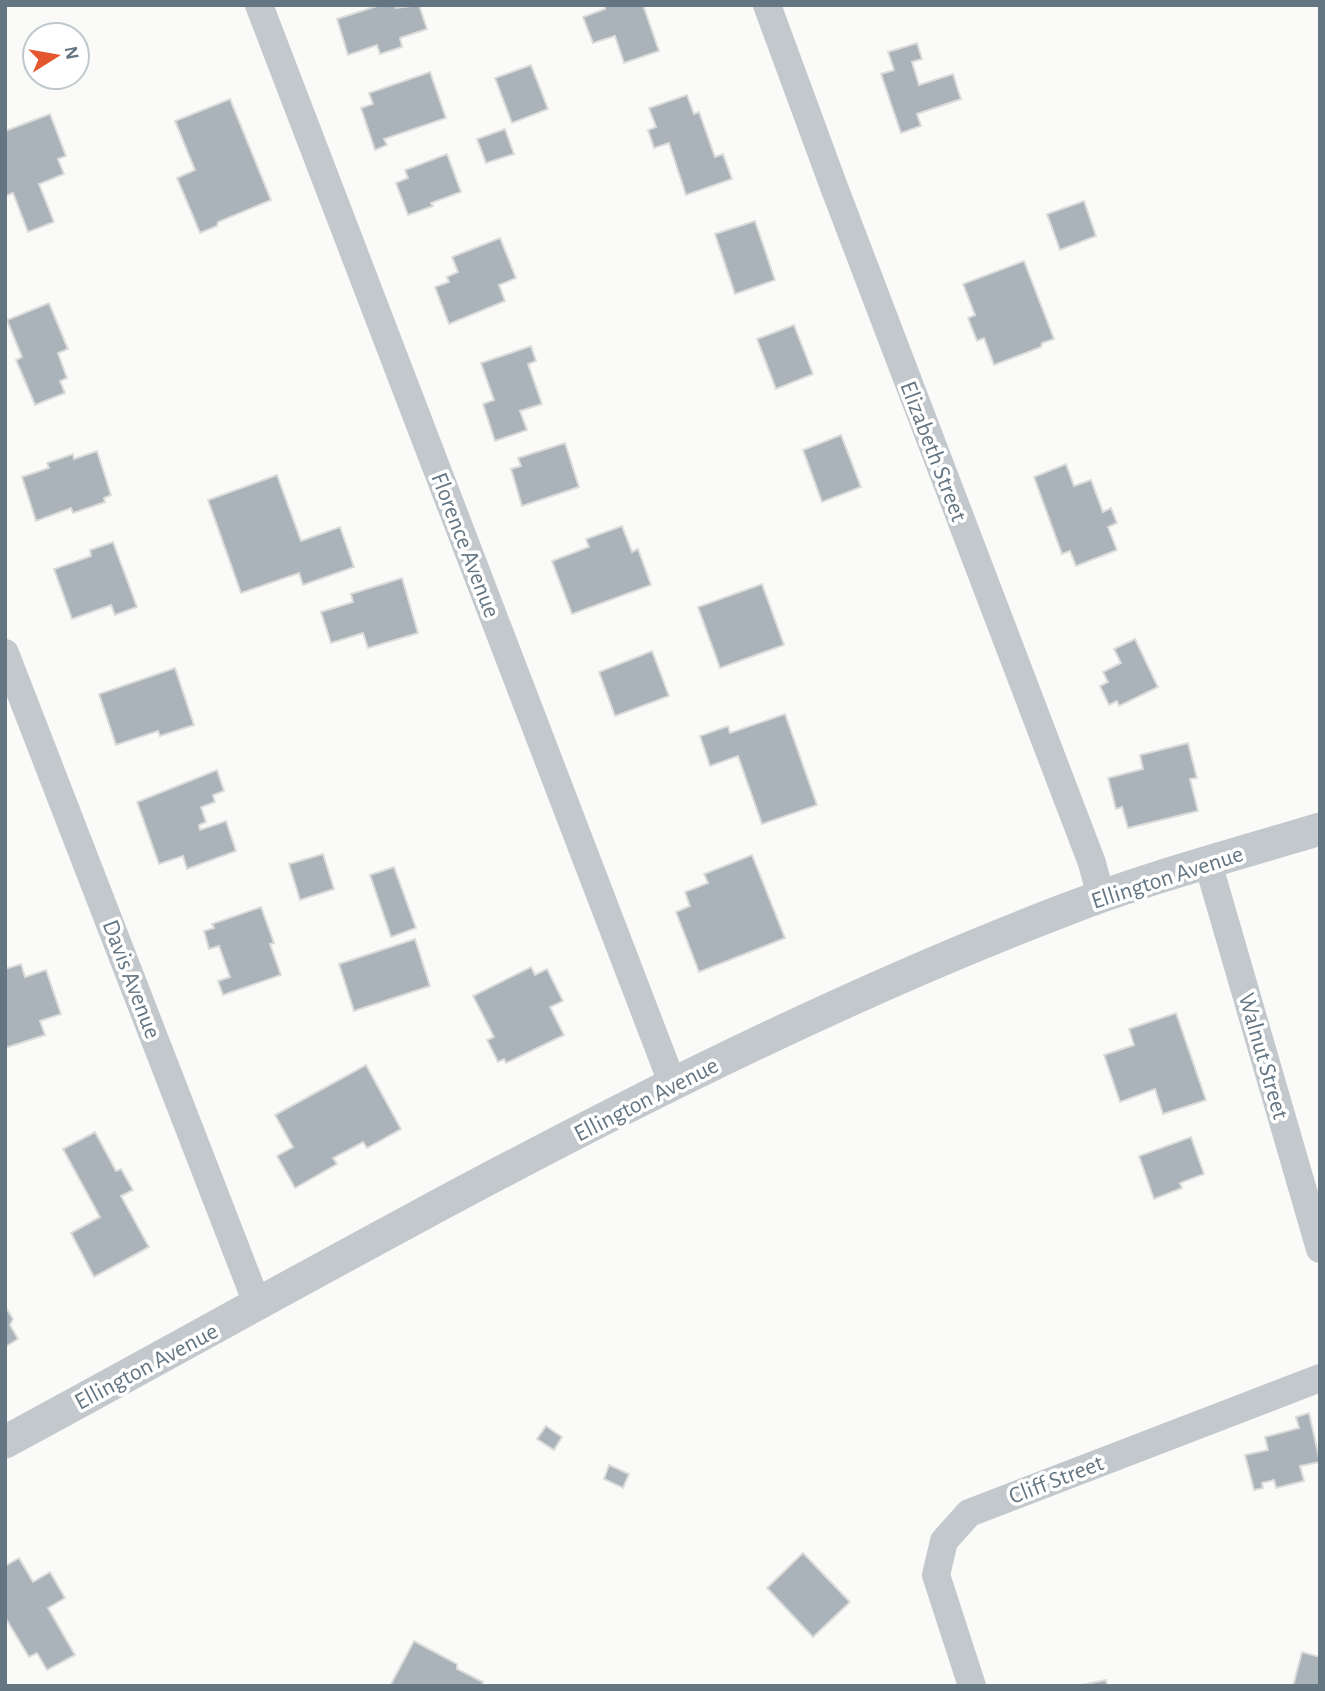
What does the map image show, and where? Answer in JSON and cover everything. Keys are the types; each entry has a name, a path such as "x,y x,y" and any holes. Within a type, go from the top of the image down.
{"street":[{"name":"Florence Avenue","path":"259,5 673,1085"},
{"name":"Elizabeth Street","path":"767,5 1092,863 1101,897"},
{"name":"Davis Avenue","path":"5,653 258,1306"},
{"name":"Ellington Avenue","path":"5,1442 565,1139 907,974 1101,897 1320,829"},
{"name":"Walnut Street","path":"1208,863 1320,1249"},
{"name":"Cliff Street","path":"972,1686 936,1575 944,1541 969,1513 1320,1378"}],"building":[{"path":"380,5 395,5 396,8 419,5 427,29 400,38 402,47 380,54 377,45 348,55 337,19"},
{"path":"605,5 643,5 659,51 624,63 615,36 593,43 583,17 605,9"},
{"path":"917,43 922,59 912,62 919,85 953,74 961,99 917,114 921,126 901,133 881,74 894,70 888,52"},
{"path":"531,65 548,109 512,123 495,78"},
{"path":"430,72 446,118 384,139 387,145 375,150 361,108 373,104 369,93"},
{"path":"687,95 694,114 699,112 715,157 723,154 732,179 686,195 669,143 654,148 648,130 656,127 649,108"},
{"path":"230,99 271,200 218,222 217,226 200,233 177,178 195,170 175,121"},
{"path":"50,114 66,156 58,159 64,174 39,184 54,222 28,232 13,193 5,196 5,131"},
{"path":"505,129 514,154 486,163 477,139"},
{"path":"447,154 461,192 408,215 396,183 408,178 405,170"},
{"path":"1084,201 1096,236 1060,250 1047,214"},
{"path":"755,221 775,280 735,294 715,234"},
{"path":"500,238 516,278 499,285 505,301 449,324 435,287 449,282 447,277 458,272 452,257"},
{"path":"1024,261 1054,339 1042,343 1041,347 994,365 984,338 977,341 968,318 975,315 963,284"},
{"path":"49,303 68,349 58,353 67,378 60,381 65,393 35,405 16,360 22,357 7,320"},
{"path":"794,325 813,374 776,389 757,339"},
{"path":"531,346 536,361 528,364 542,404 520,411 527,430 495,441 483,404 494,400 481,363"},
{"path":"841,435 861,487 822,502 803,450"},
{"path":"565,443 579,487 522,506 511,469 521,466 518,458"},
{"path":"97,451 111,495 104,498 105,502 73,513 71,508 36,521 22,477 49,468 47,463 73,454 74,459"},
{"path":"1066,464 1074,486 1091,480 1103,512 1111,508 1117,523 1108,527 1117,550 1076,566 1070,551 1062,554 1034,477"},
{"path":"277,475 301,541 340,527 354,567 303,585 299,573 241,593 208,500"},
{"path":"622,526 632,552 638,549 651,585 572,614 552,561 589,547 586,539"},
{"path":"113,542 137,607 115,615 111,605 72,619 54,569 91,556 90,550"},
{"path":"402,578 418,633 368,648 363,633 331,643 321,612 353,602 351,594"},
{"path":"762,584 784,645 720,668 698,607"},
{"path":"1135,639 1158,687 1119,706 1117,701 1109,705 1100,686 1108,682 1103,672 1121,663 1114,649"},
{"path":"652,651 669,696 615,716 599,672"},
{"path":"175,668 194,725 160,736 158,731 116,745 99,694"},
{"path":"785,714 817,805 762,824 738,756 710,766 700,736 728,726 730,733"},
{"path":"1188,743 1197,778 1190,779 1198,811 1128,828 1122,807 1116,809 1108,778 1143,769 1140,755"},
{"path":"217,770 224,791 213,795 215,802 201,807 206,822 199,825 200,830 226,821 236,851 187,869 183,856 159,864 137,802"},
{"path":"323,854 334,889 300,900 289,864"},
{"path":"752,855 785,938 699,972 676,912 690,906 685,892 708,883 704,874"},
{"path":"394,867 416,928 391,937 370,875"},
{"path":"261,907 274,943 270,944 281,975 223,995 218,981 230,977 219,946 209,949 204,931 214,928 212,924"},
{"path":"415,939 430,986 354,1011 339,964"},
{"path":"21,964 25,977 46,970 61,1014 40,1021 45,1035 5,1048 5,969"},
{"path":"531,967 535,975 547,969 563,1001 550,1007 564,1035 506,1063 504,1059 498,1062 487,1040 494,1037 473,996"},
{"path":"1176,1013 1206,1100 1163,1114 1155,1089 1120,1102 1104,1055 1134,1045 1129,1029"},
{"path":"366,1065 401,1129 367,1148 363,1142 333,1158 337,1164 295,1188 277,1156 293,1147 275,1115"},
{"path":"95,1132 116,1171 121,1169 133,1190 121,1196 149,1247 94,1277 71,1233 100,1217 63,1149"},
{"path":"1191,1137 1204,1174 1180,1183 1182,1188 1154,1199 1139,1156"},
{"path":"5,1306 13,1319 10,1325 18,1339 5,1347"},
{"path":"1309,1413 1320,1462 1300,1466 1304,1481 1276,1488 1274,1480 1262,1483 1263,1488 1254,1490 1245,1455 1268,1450 1265,1437 1299,1428 1296,1417"},
{"path":"546,1426 562,1437 554,1450 537,1439"},
{"path":"609,1465 629,1474 623,1488 604,1479"},
{"path":"803,1553 850,1602 813,1637 767,1588"},
{"path":"19,1558 33,1582 50,1572 65,1598 48,1608 75,1655 47,1670 37,1653 29,1657 5,1617 5,1566"},
{"path":"414,1641 457,1664 457,1669 483,1682 481,1686 390,1686"},
{"path":"1302,1652 1320,1657 1320,1686 1293,1686"},
{"path":"1106,1680 1107,1686 1077,1686"}]}
